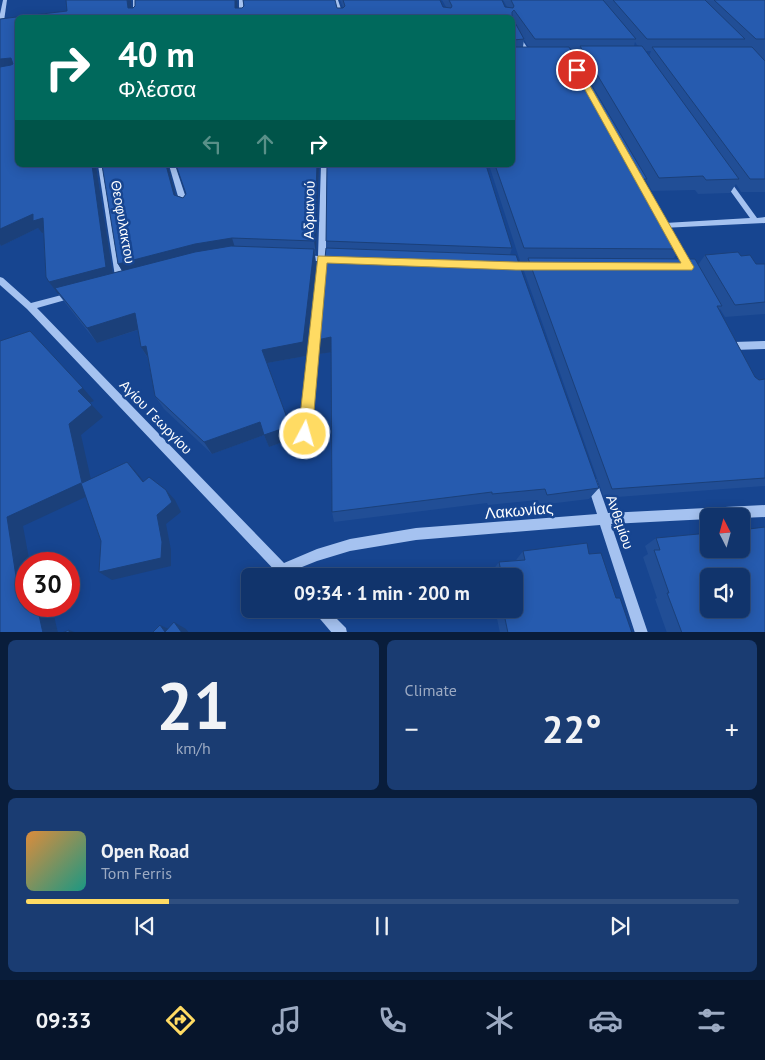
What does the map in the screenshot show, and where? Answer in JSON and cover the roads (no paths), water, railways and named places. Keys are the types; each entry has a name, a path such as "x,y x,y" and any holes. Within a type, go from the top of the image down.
{"street":[{"path":"0,28 5,0"},
{"path":"135,0 135,15"},
{"path":"240,0 242,15"},
{"path":"336,0 341,15"},
{"path":"515,30 530,55"},
{"path":"521,55 539,55"},
{"name":"Θεοφυλακτου","path":"101,167 120,283"},
{"path":"173,167 185,207"},
{"name":"Αδριανού","path":"305,434 322,259 324,167"},
{"path":"722,173 755,220"},
{"path":"660,217 693,275"},
{"path":"665,226 765,220"},
{"path":"294,258 342,260"},
{"path":"679,267 688,267"},
{"name":"Αγίου Γεωργίου","path":"0,280 30,307 279,568"},
{"path":"30,307 84,292"},
{"path":"734,346 765,345"},
{"name":"Ανθεμίου","path":"588,472 642,632"},
{"name":"Λακωνίας","path":"293,568 317,555 359,543 416,534 604,519 765,510"},
{"path":"328,618 342,632"}]}
